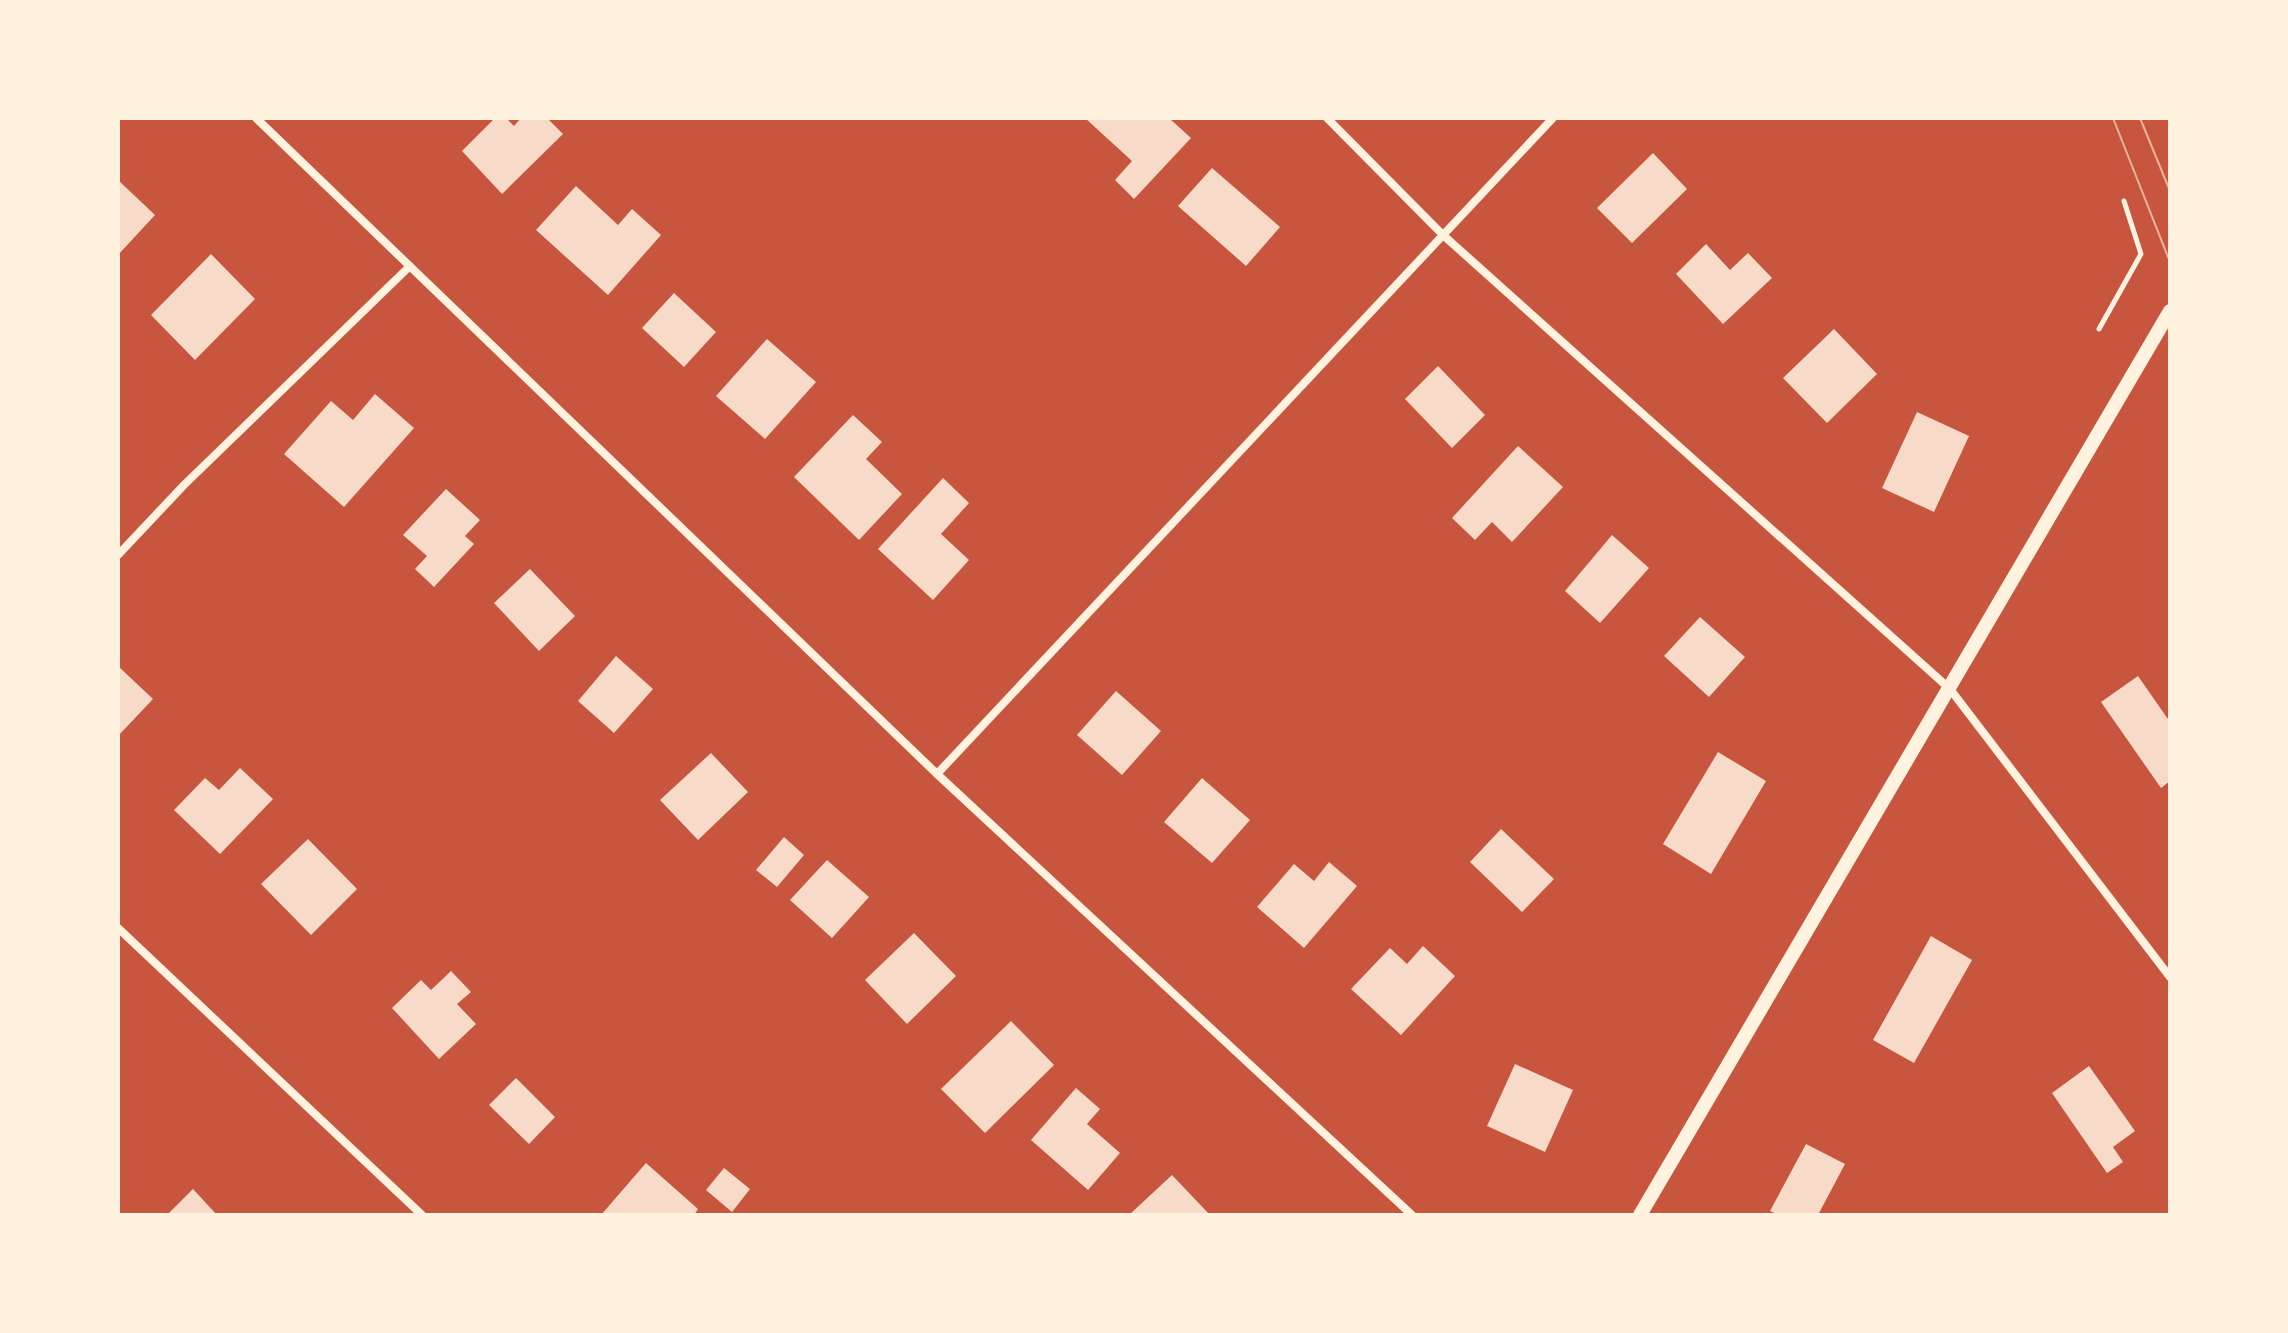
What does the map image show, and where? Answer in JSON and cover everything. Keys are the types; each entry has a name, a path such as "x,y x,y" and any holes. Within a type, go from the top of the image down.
{"street":[{"path":"256,118 937,774 1412,1215"},
{"path":"1327,118 1443,235 1950,689 2170,977"},
{"path":"937,774 1553,118"},
{"path":"118,555 184,485 410,266"},
{"path":"1640,1215 2170,311"},
{"path":"118,928 422,1215"}],"path":[{"path":"2099,329 2141,254 2124,201"}],"building":[{"path":"495,118 506,118 514,126 521,118 547,118 563,134 502,194 462,151"},
{"path":"1085,118 1169,118 1191,138 1134,199 1115,180 1132,161"},
{"path":"1653,153 1687,189 1632,243 1597,208"},
{"path":"1212,168 1280,227 1246,266 1178,206"},
{"path":"118,180 155,215 118,255"},
{"path":"576,186 618,225 632,209 661,235 608,295 536,230"},
{"path":"1706,244 1730,270 1748,253 1772,278 1723,324 1676,274"},
{"path":"211,254 255,299 195,360 151,315"},
{"path":"674,293 716,332 684,367 642,328"},
{"path":"1834,329 1877,374 1827,423 1783,378"},
{"path":"767,339 816,382 765,439 716,396"},
{"path":"1438,366 1485,415 1452,448 1405,399"},
{"path":"375,394 414,428 344,507 284,454 331,401 353,420"},
{"path":"1917,412 1969,436 1934,512 1882,488"},
{"path":"853,415 882,442 866,459 902,494 859,540 794,477"},
{"path":"1518,446 1563,487 1512,542 1492,522 1475,540 1452,518"},
{"path":"943,478 969,503 941,534 969,560 933,600 878,549"},
{"path":"446,489 480,520 465,536 474,544 434,587 415,569 427,556 403,535"},
{"path":"1612,535 1649,568 1600,623 1565,591"},
{"path":"530,569 575,616 539,651 494,603"},
{"path":"1700,617 1745,657 1709,697 1664,656"},
{"path":"616,656 653,689 614,733 578,701"},
{"path":"118,666 153,699 118,736"},
{"path":"2138,676 2170,722 2170,781 2161,788 2101,702"},
{"path":"1116,691 1161,731 1122,775 1077,735"},
{"path":"1718,752 1766,781 1711,874 1663,844"},
{"path":"711,753 748,792 698,840 660,800"},
{"path":"240,768 273,799 220,854 174,810 205,778 219,790"},
{"path":"1202,778 1250,820 1212,863 1164,822"},
{"path":"1501,829 1554,879 1522,912 1470,862"},
{"path":"784,837 804,855 777,887 756,870"},
{"path":"308,839 357,889 311,935 261,884"},
{"path":"827,860 869,897 832,938 790,900"},
{"path":"1329,862 1357,886 1304,948 1257,907 1294,864 1314,881"},
{"path":"914,933 956,976 907,1024 865,980"},
{"path":"1931,936 1972,960 1914,1063 1873,1040"},
{"path":"1423,946 1455,976 1401,1035 1351,989 1390,948 1407,964"},
{"path":"451,971 471,992 457,1004 476,1024 439,1059 392,1008 421,980 431,990"},
{"path":"1011,1021 1054,1065 985,1133 941,1089"},
{"path":"1515,1064 1573,1090 1545,1152 1487,1126"},
{"path":"2089,1066 2135,1131 2113,1147 2123,1162 2107,1173 2052,1093"},
{"path":"516,1078 555,1117 529,1144 489,1105"},
{"path":"1076,1088 1100,1109 1087,1124 1120,1153 1088,1190 1031,1140"},
{"path":"1806,1144 1845,1164 1818,1215 1779,1215 1770,1211"},
{"path":"646,1163 698,1209 694,1215 601,1215"},
{"path":"724,1168 750,1189 732,1212 706,1190"},
{"path":"1172,1175 1210,1215 1129,1215"},
{"path":"193,1189 217,1215 167,1215"}],"tram line":[{"path":"2113,118 2170,262"},
{"path":"2140,118 2170,191"}]}
